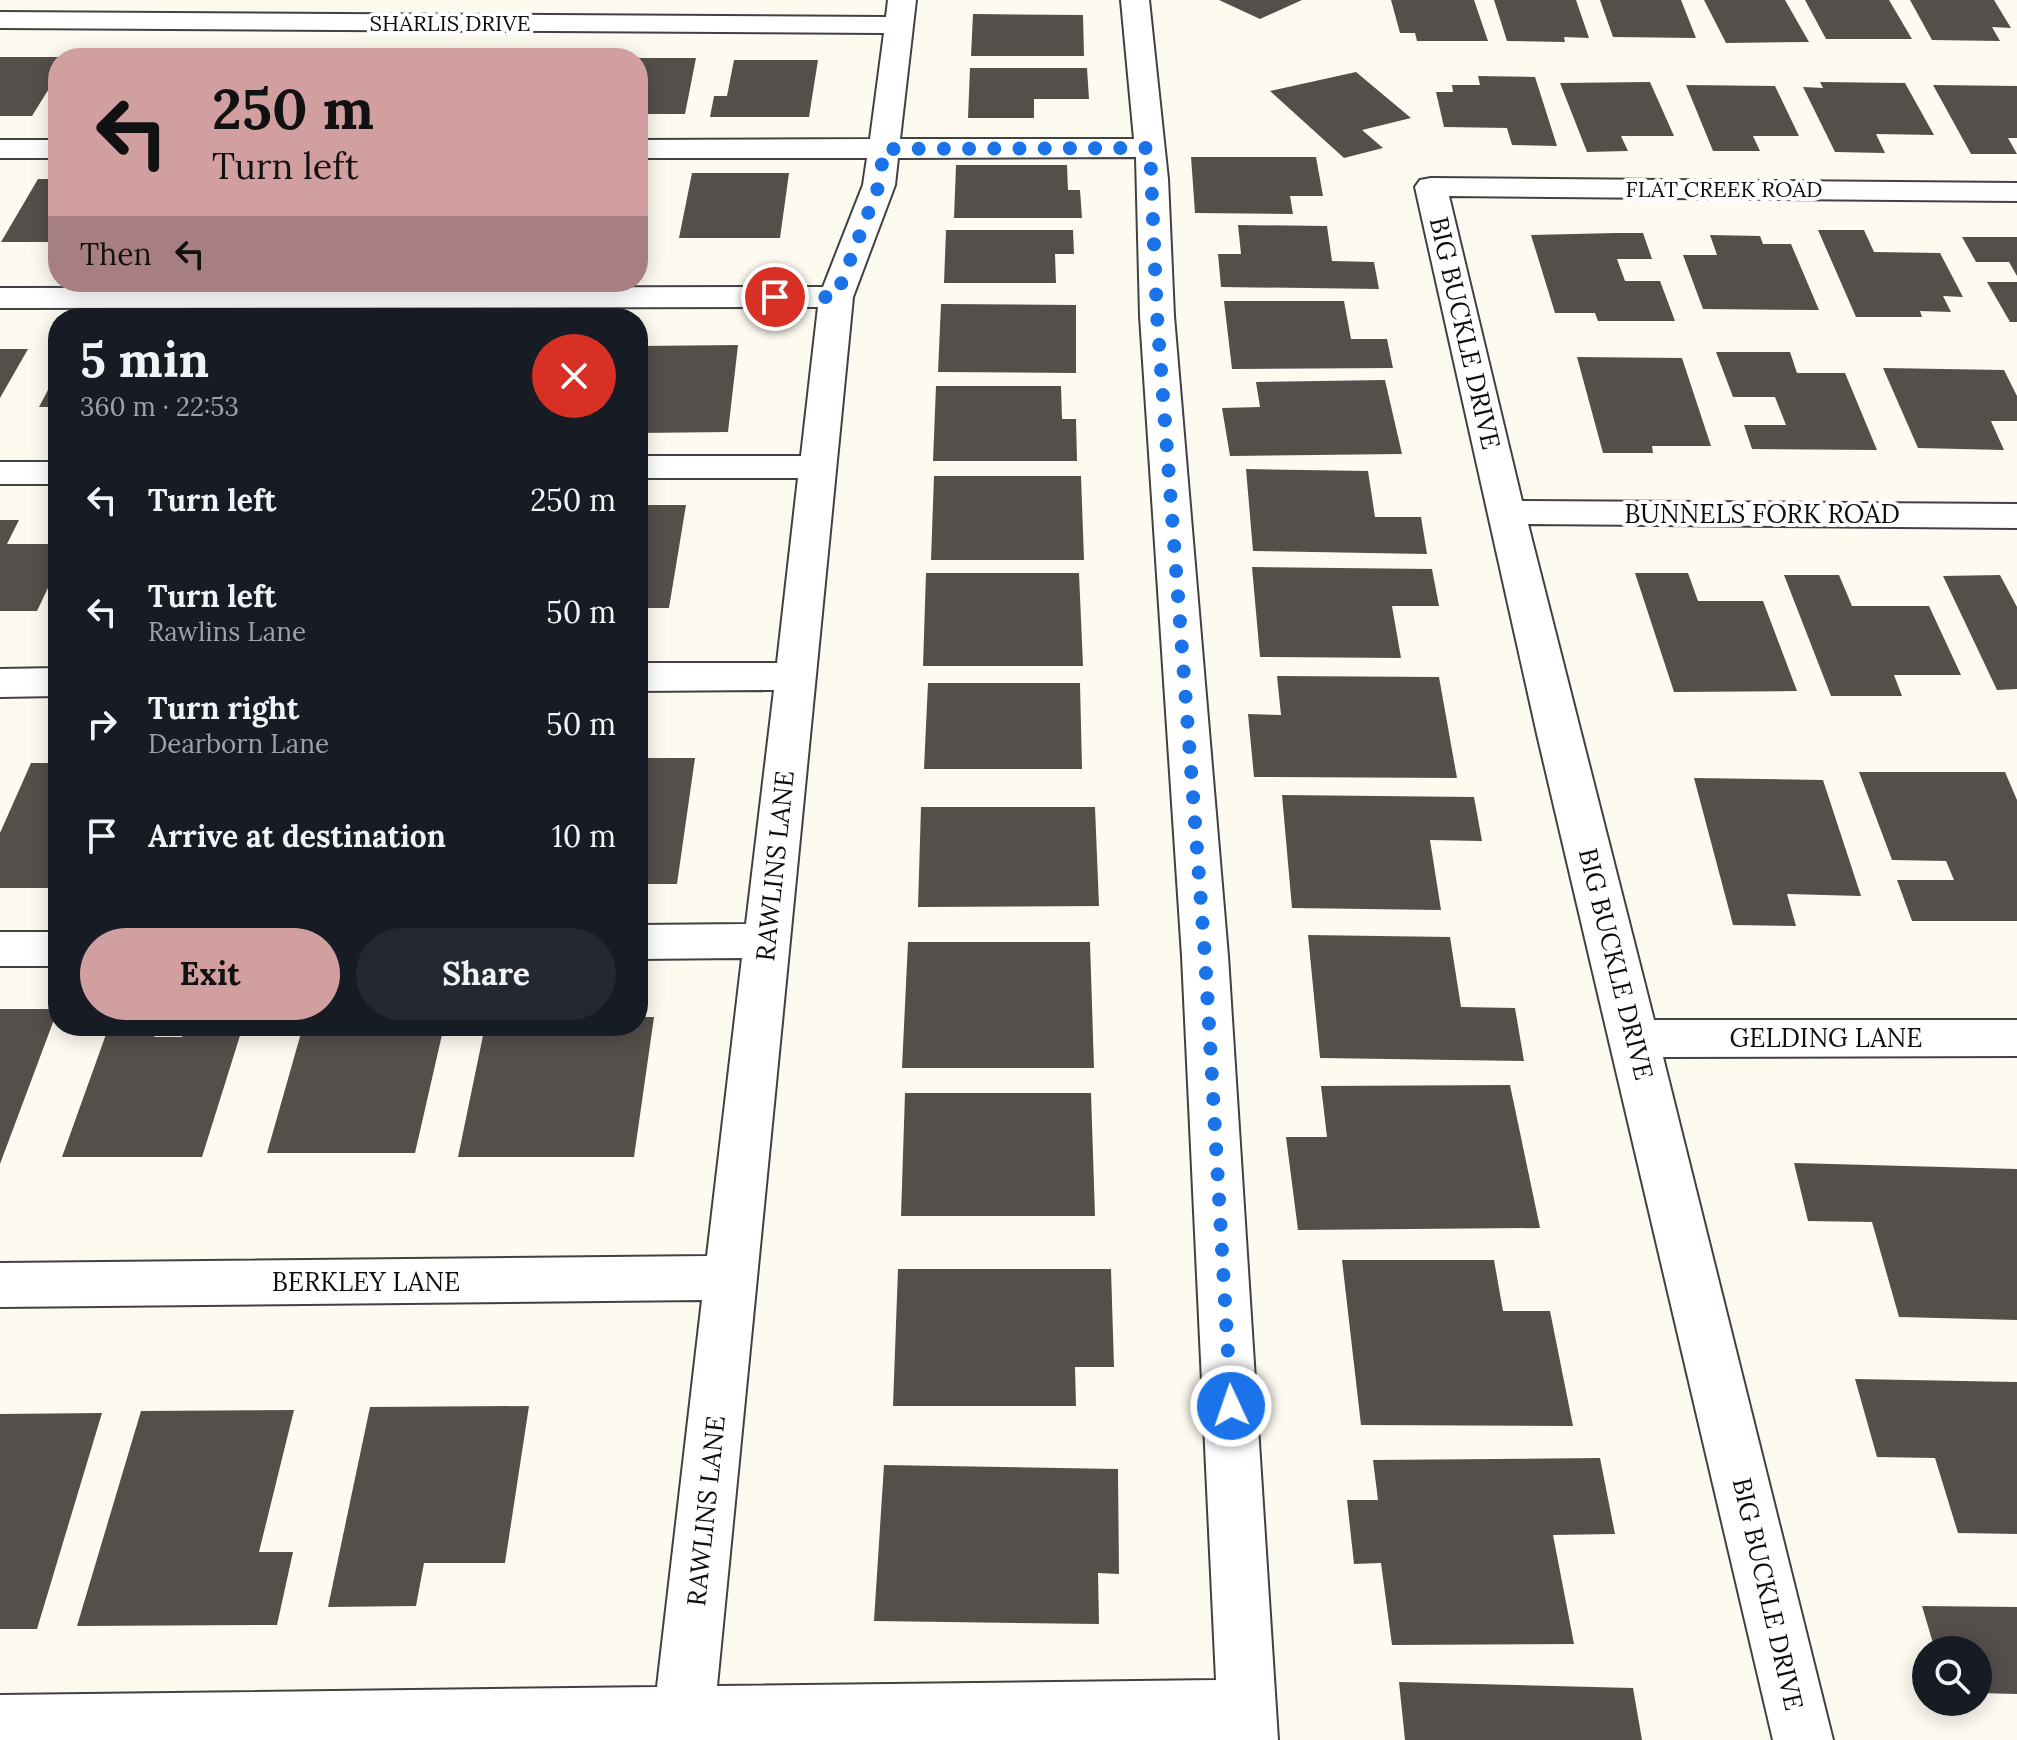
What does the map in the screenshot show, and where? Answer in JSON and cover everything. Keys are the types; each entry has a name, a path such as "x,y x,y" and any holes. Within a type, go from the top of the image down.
{"street":[{"path":"0,1725 683,1728 1248,1725 1207,988 1157,316 1150,148 1135,0"},
{"name":"SHARLIS DRIVE","path":"0,20 169,11 901,12"},
{"name":"RAWLINS LANE","path":"683,1728 836,297 879,185 901,12"},
{"path":"648,149 1150,148"},
{"path":"0,149 48,149"},
{"name":"FLAT CREEK ROAD","path":"1431,187 2017,192"},
{"name":"BIG BUCKLE DRIVE","path":"1431,187 1558,734 1635,1039 1803,1740"},
{"path":"0,298 836,297"},
{"path":"648,467 819,467"},
{"path":"0,473 48,473"},
{"name":"BUNNELS FORK ROAD","path":"1508,512 2017,516"},
{"path":"648,677 796,676"},
{"path":"0,683 48,682"},
{"path":"648,942 767,941"},
{"path":"0,949 48,949"},
{"name":"GELDING LANE","path":"1635,1039 2017,1038"},
{"name":"BERKLEY LANE","path":"0,1285 731,1278"}],"building":[{"path":"1219,0 1302,0 1260,19"},
{"path":"1391,0 1474,0 1488,41 1417,41 1415,33 1400,33"},
{"path":"1494,0 1576,0 1589,38 1564,37 1565,42 1507,41"},
{"path":"1600,0 1681,0 1696,38 1613,37"},
{"path":"1704,0 1785,0 1809,42 1726,43"},
{"path":"1805,0 1889,0 1912,39 1826,39"},
{"path":"1910,0 1994,0 2011,28 1992,27 2000,41 1932,40"},
{"path":"973,14 1083,15 1084,56 971,56"},
{"path":"0,57 48,57 48,90 32,116 0,116"},
{"path":"648,58 696,58 685,114 648,114"},
{"path":"734,60 818,60 809,117 710,117 714,96 727,96"},
{"path":"970,68 1087,68 1089,99 1034,99 1034,118 968,118"},
{"path":"1356,72 1411,118 1362,130 1383,148 1344,158 1270,91"},
{"path":"1478,76 1535,77 1557,146 1512,145 1507,128 1444,127 1436,92 1453,92 1452,85 1480,85"},
{"path":"1650,82 1674,136 1621,136 1628,151 1587,152 1560,83"},
{"path":"1820,82 1905,83 1934,135 1876,134 1885,153 1835,152 1803,87 1823,88"},
{"path":"1686,85 1775,86 1799,136 1753,136 1760,151 1713,151"},
{"path":"1933,85 2017,86 2017,138 2008,138 2017,154 1971,154"},
{"path":"1191,157 1316,157 1323,196 1290,196 1293,214 1195,213"},
{"path":"956,165 1067,165 1068,190 1080,190 1082,218 954,218"},
{"path":"692,173 789,173 780,238 679,238"},
{"path":"38,179 48,179 48,242 1,242"},
{"path":"1238,225 1327,226 1332,261 1374,262 1379,289 1221,287 1218,254 1241,254"},
{"path":"946,230 1073,230 1074,254 1055,254 1056,283 944,283"},
{"path":"1818,230 1864,230 1874,252 1940,253 1963,297 1943,296 1951,312 1920,311 1922,317 1856,317"},
{"path":"1643,233 1652,259 1617,259 1625,281 1660,281 1675,321 1598,321 1595,313 1555,313 1531,235"},
{"path":"1710,235 1760,236 1763,244 1791,244 1819,310 1703,309 1683,255 1717,255"},
{"path":"1962,237 2017,237 2017,276 2009,262 1976,262"},
{"path":"1987,282 2017,282 2017,322 2010,322"},
{"path":"1224,301 1344,301 1351,339 1387,339 1393,368 1232,369"},
{"path":"941,304 1076,305 1076,373 938,372"},
{"path":"738,345 728,432 648,433 648,346"},
{"path":"0,349 28,349 0,398"},
{"path":"1716,352 1790,352 1797,373 1845,373 1877,450 1752,449 1744,425 1786,425 1775,397 1733,397"},
{"path":"1577,357 1682,358 1711,446 1652,446 1653,453 1603,453"},
{"path":"1883,368 2004,370 2017,396 2017,421 1991,421 2004,450 1918,448"},
{"path":"1385,380 1402,454 1230,456 1222,408 1260,407 1256,382"},
{"path":"936,386 1061,386 1062,419 1076,419 1077,461 933,461"},
{"path":"48,390 48,407 39,407"},
{"path":"1246,469 1368,471 1375,517 1421,517 1427,554 1253,551"},
{"path":"934,476 1081,476 1084,560 931,560"},
{"path":"648,505 686,505 669,608 648,608"},
{"path":"0,520 19,520 7,544 48,544 48,588 37,611 0,611"},
{"path":"1252,567 1432,569 1439,606 1392,606 1401,658 1260,657"},
{"path":"926,573 1079,573 1083,666 923,666"},
{"path":"1635,573 1688,573 1698,601 1763,601 1797,691 1674,692"},
{"path":"1784,575 1839,575 1852,606 1929,606 1961,675 1894,675 1902,696 1831,696"},
{"path":"2000,575 2017,607 2017,689 1997,690 1943,576"},
{"path":"1277,676 1439,677 1457,778 1254,777 1248,714 1281,715"},
{"path":"928,683 1080,683 1082,769 924,769"},
{"path":"648,758 695,758 677,884 648,884"},
{"path":"31,763 48,763 48,888 0,888 0,833"},
{"path":"1859,772 2005,772 2017,800 2017,921 1912,921 1897,880 1954,880 1946,861 1892,860"},
{"path":"1694,778 1823,780 1861,896 1787,894 1796,926 1733,925"},
{"path":"1282,795 1474,797 1482,841 1430,840 1441,910 1292,908"},
{"path":"921,807 1095,807 1099,906 918,907"},
{"path":"1308,935 1450,937 1461,1007 1515,1008 1524,1061 1320,1058"},
{"path":"908,942 1090,942 1094,1068 902,1068"},
{"path":"0,1009 48,1009 48,1036 0,1164"},
{"path":"648,1017 654,1017 634,1157 458,1157 483,1036 648,1036"},
{"path":"105,1036 240,1036 202,1157 62,1157"},
{"path":"300,1036 442,1036 415,1153 267,1153"},
{"path":"1510,1085 1540,1228 1298,1230 1286,1137 1327,1137 1321,1086"},
{"path":"905,1093 1091,1093 1095,1216 901,1216"},
{"path":"1794,1163 2017,1169 2017,1320 1899,1317 1872,1222 1808,1221"},
{"path":"1342,1260 1494,1260 1503,1311 1550,1311 1573,1426 1361,1425"},
{"path":"898,1269 1111,1269 1114,1367 1075,1367 1076,1406 893,1406"},
{"path":"1855,1379 2017,1382 2017,1534 1958,1533 1935,1458 1877,1457"},
{"path":"529,1406 505,1563 424,1563 416,1606 328,1607 370,1407"},
{"path":"294,1410 259,1552 293,1552 277,1625 77,1626 141,1411"},
{"path":"102,1413 37,1629 0,1629 0,1414"},
{"path":"1600,1458 1615,1534 1553,1535 1574,1644 1392,1645 1381,1563 1354,1564 1347,1500 1378,1500 1373,1460"},
{"path":"884,1465 1118,1469 1119,1574 1098,1573 1099,1624 874,1621"},
{"path":"1922,1606 2017,1607 2017,1694 1992,1693 1992,1636 1931,1636"},
{"path":"1399,1682 1633,1688 1642,1740 1405,1740"}],"route":[{"path":"775,297 836,297 879,185 884,149 1150,148 1157,316 1205,956 1231,1406"}]}
